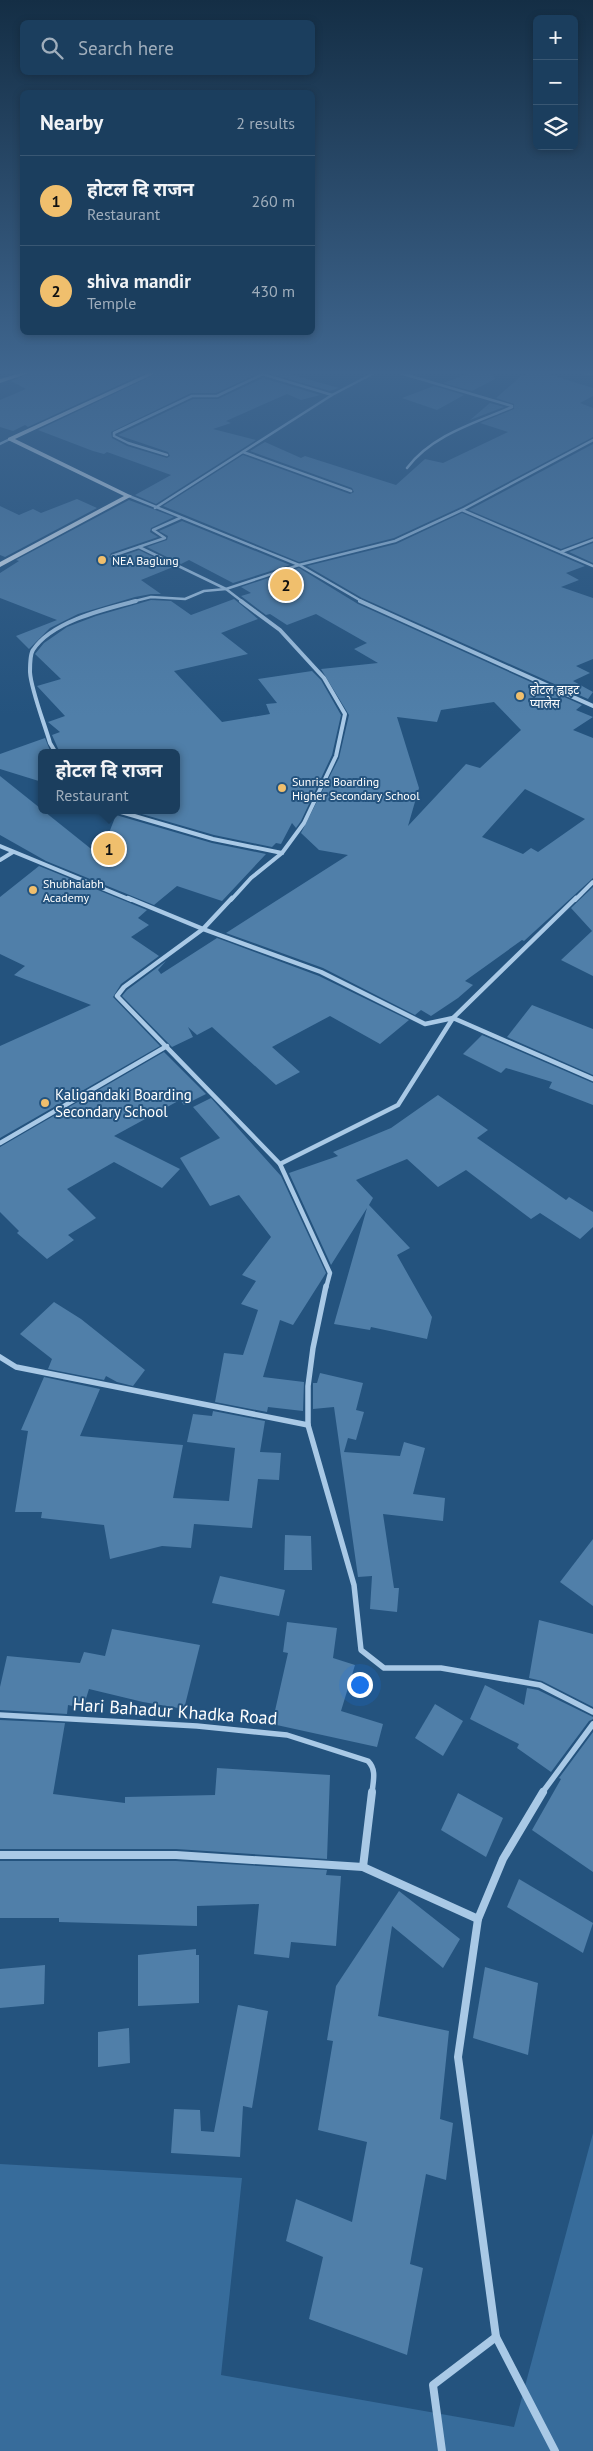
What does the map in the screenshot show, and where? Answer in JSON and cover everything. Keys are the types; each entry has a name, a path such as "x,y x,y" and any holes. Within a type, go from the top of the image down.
{"main road":[{"path":"111,487 129,496"},
{"path":"0,565 129,496"}],"street":[{"path":"155,508 187,487"},
{"path":"342,487 352,491"},
{"path":"54,749 50,743 30,673 32,651 45,638 93,612 111,607 151,597 178,600 210,590 226,589 299,565 395,541 462,510 504,487"},
{"path":"129,496 299,565 364,602 593,706"},
{"path":"462,510 593,566"},
{"path":"112,556 165,538 166,536 153,530 180,518"},
{"path":"561,552 593,540"},
{"path":"139,547 226,589 280,630 324,678 345,714 336,756 304,823 282,853 251,878 203,929 124,987 117,996 122,1004 167,1046 280,1164 330,1273 318,1311 307,1404 308,1425 354,1585 361,1650 384,1668 442,1668 540,1685 593,1712"},
{"path":"128,814 213,839 282,853"},
{"path":"0,846 203,929 321,972 425,1024 453,1018 593,1080"},
{"path":"0,860 13,852"},
{"path":"280,1164 398,1105 453,1018 593,882"},
{"path":"0,1143 167,1046"},
{"path":"0,1357 16,1367 308,1425"},
{"name":"Hari Bahadur Khadka Road","path":"0,1715 197,1726 287,1735 368,1761 373,1766 374,1772 364,1867"},
{"path":"555,2451 496,2337 458,2056 478,1919 503,1859 541,1795 593,1724"},
{"path":"0,1855 176,1855 364,1867 478,1919"},
{"path":"442,2451 433,2385 496,2337"}],"shaded area":[{"path":"593,2133 593,2451 0,2451 0,2164 242,2178 221,2375 514,2427"}],"building":[{"path":"149,487 182,487 156,504 135,495"},
{"path":"192,487 332,487 350,494 354,492 350,487 498,487 394,538 299,562 163,506"},
{"path":"511,487 593,487 593,537 561,549 469,510"},
{"path":"77,499 97,508 5,557 0,555 0,506 19,515 33,509 41,513"},
{"path":"129,500 174,517 151,528 150,532 158,537 111,553 109,557 113,559 139,550 173,567 141,580 161,594 135,597 78,614 50,628 29,649 16,636 57,620 0,598 0,573 19,561 16,560"},
{"path":"462,513 585,566 566,573 579,580 561,587 593,598 593,659 576,666 590,673 573,681 593,692 588,699 362,598 307,566 396,544"},
{"path":"182,521 290,565 233,583 189,560 181,564 147,547 167,540 168,536 159,531"},
{"path":"593,543 593,563 569,552"},
{"path":"299,568 358,604 582,705 576,710 593,717 573,730 593,738 593,878 524,941 522,940 465,981 473,985 458,998 431,1016 421,1010 415,1015 323,968 226,933 348,855 319,850 301,833 339,758 349,715 321,669 378,663 354,649 367,643 316,614 287,625 270,614 266,615 241,596 251,593 241,587","holes":["494,702 521,730 480,768 466,764 408,826 419,788 397,717 437,722 441,710","525,789 585,819 538,852 531,848 523,854 482,837"]},
{"path":"234,599 258,619 221,633 248,654 174,671 222,722 270,714 266,704 277,703 258,679 312,671 321,680 341,715 332,755 301,821 296,828 292,823 281,844 276,843 272,847 214,835 142,814 180,814 180,749 58,749 52,735 60,732 48,722 65,716 37,686 61,679 35,654 44,643 67,627 96,616 151,600 171,601 191,615"},
{"path":"45,738 49,749 38,749 38,781 0,769 0,754"},
{"path":"0,776 38,806 38,814 48,814 100,856 116,815 212,843 266,854 222,901 177,886 154,905 46,861 0,835"},
{"path":"39,866 147,910 138,918 149,925 131,937 159,956 121,984 113,997 160,1046 0,1138 0,1046 91,1005 14,975 25,966 0,954 0,897"},
{"path":"593,887 593,976 561,960 592,931 571,908"},
{"path":"217,938 319,976 409,1020 380,1044 330,1016 272,1047 300,1072 276,1085 212,1027 197,1035 188,1027 193,1037 172,1047 122,996 127,990 166,961 158,970 161,974"},
{"path":"532,1005 593,1029 593,1075 507,1037"},
{"path":"482,1035 593,1083 593,1105 549,1088 552,1082 506,1068 501,1073 463,1054"},
{"path":"164,1052 206,1094 184,1105 180,1100 114,1136 180,1169 162,1188 114,1162 67,1189 96,1218 68,1235 74,1240 47,1259 17,1233 19,1231 0,1212 0,1147"},
{"path":"438,1095 488,1130 477,1138 566,1200 569,1197 593,1212 593,1227 580,1239 540,1213 531,1219 466,1170 438,1187 407,1159 356,1180 373,1198 369,1205 410,1248 397,1255 432,1317 427,1339 371,1327 370,1330 334,1324 367,1208 331,1265 289,1173 338,1156 333,1152 391,1128"},
{"path":"211,1098 281,1176 326,1273 293,1325 280,1320 263,1377 304,1382 303,1411 268,1407 267,1412 215,1402 224,1353 243,1355 258,1310 241,1304 256,1281 242,1275 271,1237 239,1195 210,1206 180,1158 220,1138 193,1107"},
{"path":"54,1302 81,1319 145,1370 133,1386 117,1382 106,1376 104,1380 48,1369 52,1359 20,1334"},
{"path":"320,1373 363,1383 356,1410 364,1412 356,1440 348,1438 344,1452 400,1456 404,1442 425,1448 413,1494 445,1498 443,1521 383,1514 394,1588 399,1588 397,1612 370,1609 372,1576 358,1577 334,1407 313,1409 313,1383 317,1383"},
{"path":"44,1377 100,1389 80,1436 183,1445 173,1498 229,1501 235,1448 187,1442 193,1414 212,1416 213,1411 265,1421 260,1452 281,1453 279,1480 258,1479 252,1528 194,1524 191,1548 162,1546 110,1559 104,1525 41,1518 42,1512 15,1512 28,1431 21,1430"},
{"path":"285,1535 311,1536 312,1570 284,1570"},
{"path":"593,1539 593,1606 560,1582"},
{"path":"220,1576 285,1590 279,1616 212,1603"},
{"path":"539,1620 593,1634 593,1707 542,1681 529,1678"},
{"path":"287,1622 337,1628 333,1658 355,1665 341,1711 383,1724 377,1747 272,1724 288,1653 283,1652"},
{"path":"112,1629 200,1645 184,1709 143,1702 89,1689 83,1708 68,1705 67,1714 0,1710 0,1687 7,1656 80,1663 84,1652 105,1656"},
{"path":"485,1685 524,1705 527,1688 538,1690 593,1717 593,1719 589,1721 551,1772 517,1748 519,1744 470,1719"},
{"path":"435,1704 463,1721 443,1756 415,1738"},
{"path":"0,1720 65,1723 53,1794 125,1803 125,1797 215,1795 217,1768 330,1775 327,1859 176,1849 0,1849"},
{"path":"593,1732 593,1872 532,1830 561,1779 559,1778"},
{"path":"458,1793 503,1818 486,1857 441,1830"},
{"path":"0,1861 176,1861 327,1870 326,1875 341,1876 336,1946 291,1942 289,1958 254,1954 259,1904 197,1906 197,1926 59,1922 59,1918 0,1918"},
{"path":"519,1879 593,1923 583,1953 507,1907"},
{"path":"399,1891 460,1939 443,1968 392,1926 378,2016 449,2031 440,2119 453,2123 446,2180 426,2174 410,2264 423,2268 407,2355 309,2319 323,2257 286,2241 296,2199 352,2222 367,2142 318,2130 333,2041 327,2040 336,1986"},
{"path":"196,1949 196,1955 199,1955 199,2003 138,2006 138,1955"},
{"path":"45,1965 44,2004 0,2008 0,1969"},
{"path":"485,1967 538,1983 528,2055 473,2038"},
{"path":"238,2005 268,2011 252,2108 243,2106 240,2157 171,2153 174,2109 200,2110 201,2131 214,2132"},
{"path":"129,2028 130,2063 98,2067 98,2032"}],"place":[{"name":"NEA Baglung","path":"102,560"},
{"name":"shiva mandir","path":"286,585"},
{"name":"होटल ह्वाइट प्यालेस","path":"520,696"},
{"name":"Sunrise Boarding Higher Secondary School","path":"282,788"},
{"name":"होटल दि राजन","path":"109,849"},
{"name":"Shubhalabh Academy","path":"33,890"},
{"name":"Kaligandaki Boarding Secondary School","path":"45,1103"}]}
